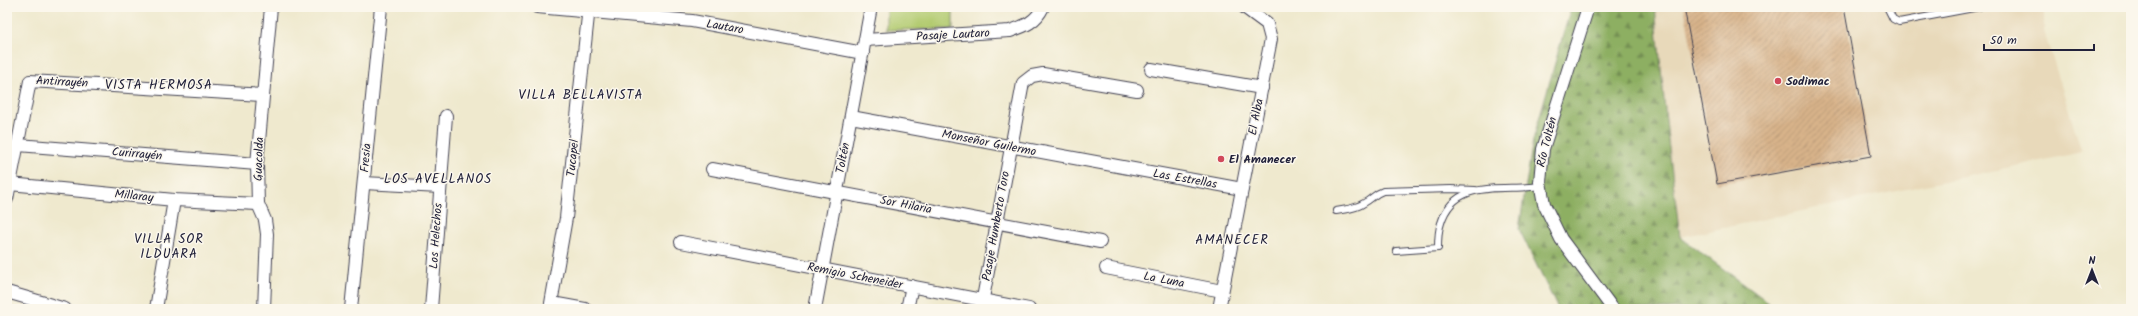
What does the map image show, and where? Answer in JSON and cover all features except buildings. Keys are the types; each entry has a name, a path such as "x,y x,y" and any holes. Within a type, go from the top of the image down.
{"street":[{"name":"Guacolda","path":"264,309 267,234 258,204 257,164 271,7"},
{"name":"Fresia","path":"351,309 381,7"},
{"name":"Lautaro","path":"537,7 589,9 692,21 863,53"},
{"name":"Toltén","path":"815,309 871,7"},
{"name":"El Alba","path":"1219,309 1271,34 1267,24 1244,7"},
{"name":"Río Toltén","path":"1588,7 1543,149 1540,170 1540,186 1544,204 1561,239 1612,309"},
{"name":"Tucapel","path":"551,306 566,218 589,9"},
{"name":"Pasaje Lautaro","path":"865,40 1010,31 1027,26 1040,12"},
{"path":"1151,69 1262,88"},
{"name":"Pasaje Humberto Toro","path":"982,304 1023,83 1032,76 1043,74 1137,90"},
{"name":"Antirrayén","path":"18,145 30,80 263,94"},
{"name":"Los Helechos","path":"431,309 446,116"},
{"name":"Monseñor Guilermo","path":"851,117 1128,168"},
{"path":"7,199 18,145"},
{"name":"Curirrayén","path":"18,145 257,164"},
{"name":"Las Estrellas","path":"1128,168 1242,189"},
{"name":"Sor Hilaria","path":"712,169 1100,242"},
{"path":"364,183 440,187"},
{"name":"Millaray","path":"10,184 174,200 258,204"},
{"path":"156,309 174,200"},
{"name":"Remigio Scheneider","path":"681,242 912,286 982,304 1029,309"},
{"name":"La Luna","path":"1106,268 1222,291"},
{"path":"907,309 912,286"},
{"path":"7,292 65,309"},
{"path":"551,306 585,309"}],"lane":[{"path":"1887,7 1893,19 1899,22 1979,7"},
{"path":"1396,251 1438,248 1440,224 1445,212 1458,198 1487,188 1540,186"},
{"path":"1336,211 1359,206 1365,203 1375,193 1451,189 1478,191"}],"shaded area":[{"path":"1655,7 2044,7 2044,31 2082,152 1680,237 1668,140"}],"green space":[{"path":"886,7 953,7 953,29 886,30"},
{"path":"1571,7 1655,7 1668,140 1680,237 1768,302 1772,309 1558,309 1519,229 1533,140"}],"place":[{"name":"Sodimac","path":"1778,81"},
{"name":"El Amanecer","path":"1221,159"}],"district":[{"name":"VISTA HERMOSA","path":"159,85"},
{"name":"VILLA BELLAVISTA","path":"581,95"},
{"name":"LOS AVELLANOS","path":"438,179"},
{"name":"AMANECER","path":"1232,240"},
{"name":"VILLA SOR ILDUARA","path":"169,246"}]}
